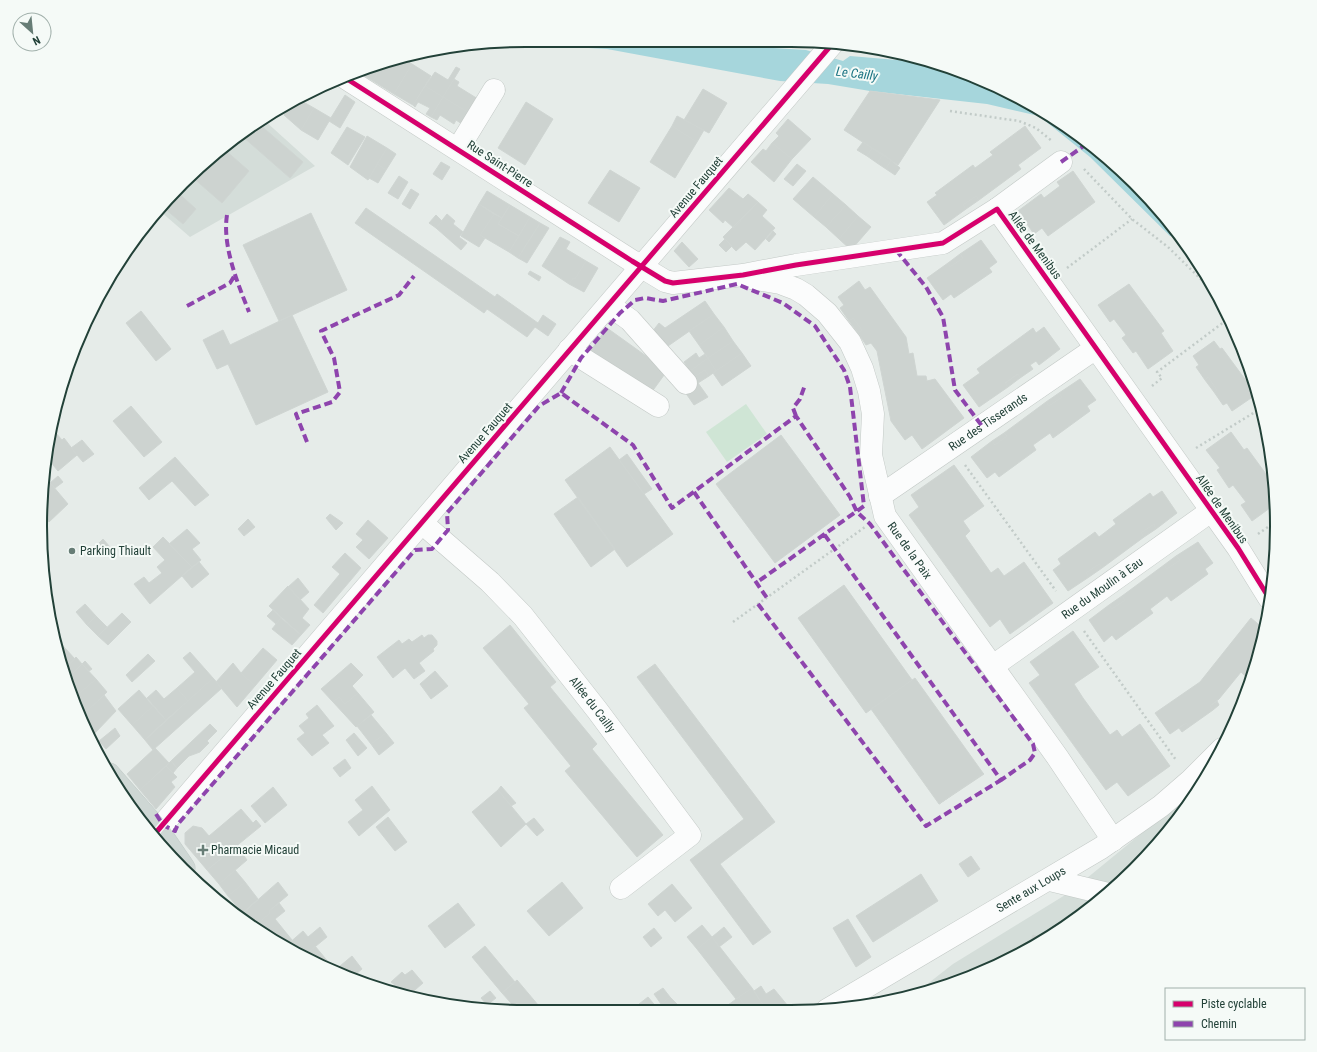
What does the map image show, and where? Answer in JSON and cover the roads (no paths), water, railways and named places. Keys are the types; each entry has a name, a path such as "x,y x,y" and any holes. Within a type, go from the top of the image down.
{"street":[{"name":"Avenue Fauquet","path":"157,832 827,49"},
{"name":"Rue Saint-Pierre","path":"349,81 642,266"},
{"path":"458,148 494,90"},
{"name":"Allée de Menibus","path":"642,266 673,283 744,275 796,265 943,243 1071,164"},
{"name":"Allée de Menibus","path":"997,209 1212,511 1265,593"},
{"path":"796,265 796,289"},
{"name":"Rue de la Paix","path":"744,275 796,289 817,303 839,326 850,342 862,368 873,414 871,455 882,506 992,666 1058,758 1113,840"},
{"path":"609,305 630,320 686,383"},
{"name":"Rue des Tisserands","path":"882,506 1096,348"},
{"path":"569,350 658,406"},
{"name":"Rue du Moulin à Eau","path":"992,666 1212,511"},
{"name":"Allée du Cailly","path":"422,523 490,582 522,616 597,710 690,835 621,888"},
{"name":"Sente aux Loups","path":"854,998 1050,880 1113,840 1161,806 1207,764"},
{"path":"1161,806 1191,789"},
{"path":"1050,880 1100,892"}],"water":[{"name":"Le Cailly","path":"570,47 756,47 806,50 843,61 850,56 905,61 945,72 974,83 1003,96 1038,116 987,104 870,91 828,84 780,81 607,49"},
{"path":"1041,117 1083,146 1107,166 1130,187 1173,236 1170,236 1090,157"}],"place":[{"name":"Parking Thiault","path":"72,551"},
{"name":"Pharmacie Micaud","path":"203,850"}]}
